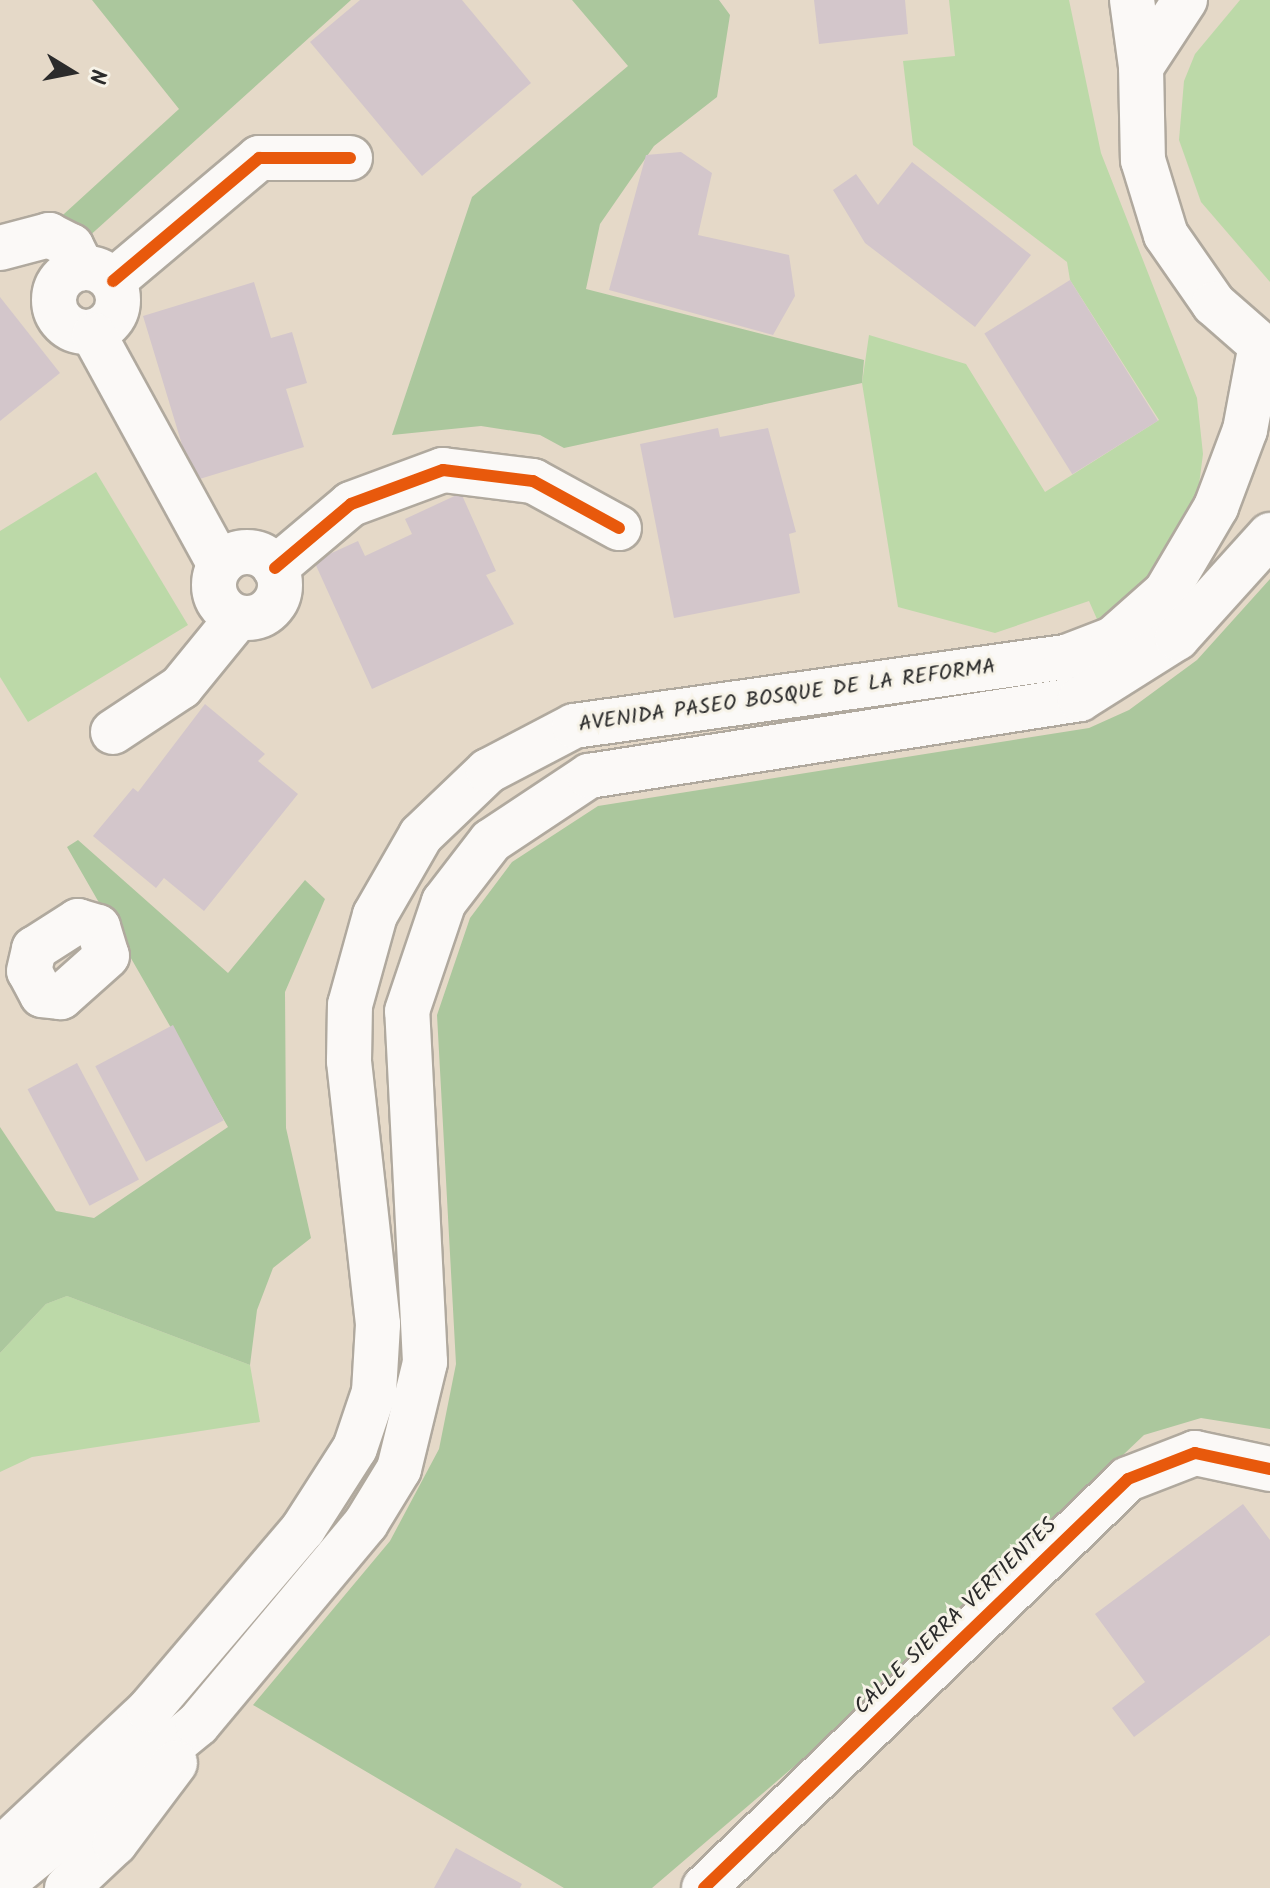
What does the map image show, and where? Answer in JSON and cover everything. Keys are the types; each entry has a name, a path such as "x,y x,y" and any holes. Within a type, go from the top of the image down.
{"main road":[{"path":"1132,0 1141,67 1143,160 1166,235 1214,304 1265,352"},
{"path":"1141,67 1185,0"},
{"path":"238,617 214,590 220,565 94,335 60,321 84,279 259,158 350,158"},
{"path":"0,248 52,272 84,279 117,314 94,335"},
{"name":"AVENIDA PASEO BOSQUE DE LA REFORMA","path":"0,1850 149,1710 303,1529 365,1423 378,1324 349,1061 350,1005 375,915 421,835 488,771 574,726 1066,657 1113,639 1166,592 1210,519 1245,430 1265,352"},
{"path":"113,732 181,687 238,617 273,605 275,568 351,504 443,470 533,481 619,528"},
{"path":"67,1888 124,1831 198,1724 366,1523 411,1439 426,1323 407,1011 444,902 491,841 589,776 1080,699 1177,638 1270,535"},
{"path":"220,565 255,552 275,568"},
{"name":"CALLE SIERRA VERTIENTES","path":"704,1888 1128,1479 1195,1453 1270,1469"},
{"path":"0,1812 149,1710"},
{"path":"0,1886 198,1724"}],"green space":[{"path":"92,0 351,0 86,239 53,224 179,109"},
{"path":"572,0 719,0 730,15 717,97 654,146 600,224 586,289 864,360 862,383 564,448 540,435 481,426 392,435 472,197 628,66"},
{"path":"949,0 1069,0 1101,153 1197,398 1203,454 1197,500 1151,578 1100,626 1089,601 995,633 898,607 862,383 869,335 966,364 1045,492 1159,420 1070,280 1067,262 913,145 903,61 955,56"},
{"path":"1240,0 1270,0 1270,282 1201,202 1179,140 1184,81 1195,54"},
{"path":"96,472 188,625 28,722 0,677 0,531"},
{"path":"1270,579 1270,1429 1201,1418 1144,1435 811,1752 652,1888 564,1888 253,1705 390,1541 439,1449 456,1364 437,1015 470,918 512,862 598,806 1089,728 1129,710 1197,660"},
{"path":"78,840 228,973 305,880 325,899 285,992 286,1128 311,1238 273,1268 257,1310 250,1365 67,1296 46,1304 0,1353 0,1127 56,1211 94,1218 228,1127 67,847"},
{"path":"67,1296 250,1365 260,1422 32,1457 0,1472 0,1353 46,1304"}],"building":[{"path":"360,0 462,0 531,83 422,176 310,42"},
{"path":"814,0 905,0 908,34 819,44"},
{"path":"681,152 712,173 698,235 789,255 795,296 773,335 609,290 646,155"},
{"path":"912,162 1031,255 975,327 865,243 833,190 856,174 878,205"},
{"path":"1070,280 1158,421 1072,474 984,334"},
{"path":"254,282 271,338 292,332 307,383 286,389 304,447 193,481 143,316"},
{"path":"0,297 60,373 0,421"},
{"path":"718,428 720,437 768,428 796,532 789,534 800,593 674,618 640,444"},
{"path":"461,493 496,571 486,575 514,624 372,689 314,561 358,541 365,556 412,534 405,519"},
{"path":"205,704 265,754 258,761 298,794 204,911 164,878 156,888 93,836 133,788 138,792"},
{"path":"173,1025 224,1120 146,1162 95,1066"},
{"path":"77,1063 139,1180 90,1206 28,1089"},
{"path":"1243,1504 1270,1540 1270,1635 1134,1737 1112,1708 1145,1682 1095,1614"},
{"path":"456,1848 522,1884 520,1888 434,1888"}],"cycle path":[{"path":"113,281 259,158 350,158"},
{"path":"275,568 351,504 443,470 533,481 619,528"},
{"path":"704,1888 1128,1479 1195,1453 1270,1469"}]}
